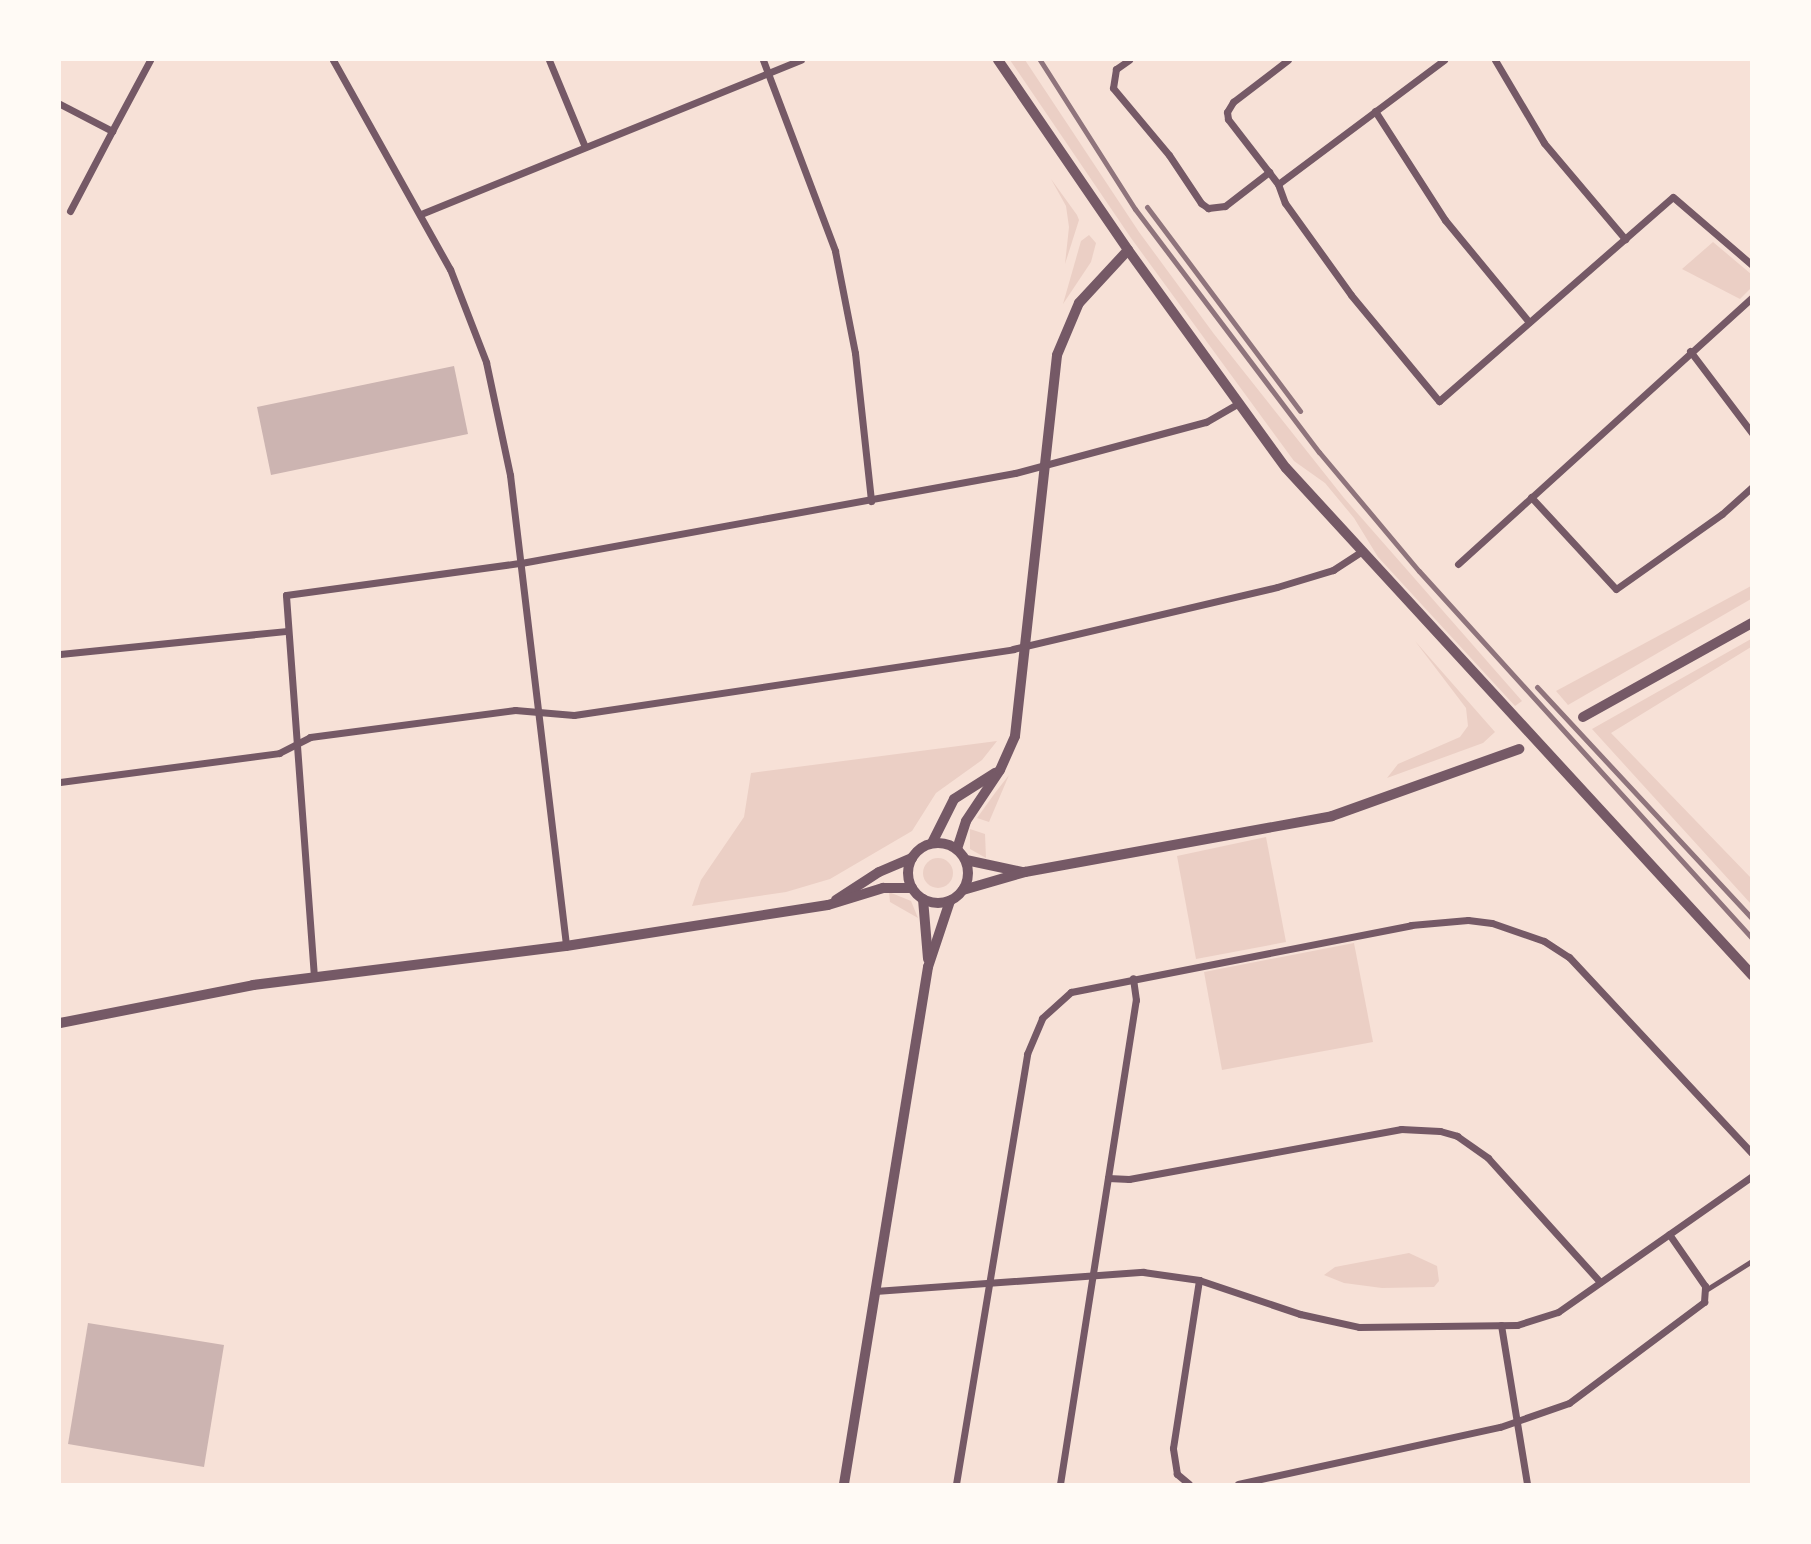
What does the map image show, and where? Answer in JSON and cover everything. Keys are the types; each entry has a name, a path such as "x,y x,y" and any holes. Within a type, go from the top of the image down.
{"street":[{"path":"71,211 150,60"},
{"path":"333,60 421,214 460,293 486,362 510,475 536,712 566,946"},
{"path":"549,60 586,147"},
{"path":"763,60 835,251 855,353 871,501"},
{"path":"421,214 801,60"},
{"path":"998,60 1128,250 1237,404 1286,468 1752,975"},
{"path":"1129,60 1116,69 1113,88 1169,155 1201,203 1208,208 1226,206 1269,172"},
{"path":"1288,60 1233,102 1227,112 1228,119 1278,184 1285,203 1351,295 1439,401 1673,197 1752,265"},
{"path":"1278,184 1444,60"},
{"path":"1495,60 1544,143 1625,239"},
{"path":"60,104 112,131"},
{"path":"1375,111 1445,220 1529,322"},
{"path":"957,849 966,821 1000,770 1015,736 1054,370 1063,337 1092,286 1128,250"},
{"path":"1458,564 1752,297"},
{"path":"1690,351 1752,433"},
{"path":"314,977 286,595 521,563 871,501 1043,465 1206,422 1237,404"},
{"path":"1531,497 1616,589 1722,514 1752,487"},
{"path":"60,782 279,753 296,744 332,734 515,710 574,715 742,693 1026,646 1278,587 1334,570 1362,552"},
{"path":"1583,718 1752,622"},
{"path":"60,654 288,631"},
{"path":"963,890 1025,873 1332,816 1519,749"},
{"path":"828,905 879,872 912,858 932,844 954,799 1000,770"},
{"path":"845,1485 928,967 950,901 963,890 968,881 966,860 957,849 932,844"},
{"path":"912,858 909,867 912,888 923,899 950,901"},
{"path":"966,860 1025,873"},
{"path":"60,1023 172,999 314,977 566,946 828,905 883,888 912,888"},
{"path":"923,899 928,967"},
{"path":"956,1485 1032,1035 1042,1017 1071,992 1436,921 1468,920 1517,930 1544,941 1588,974 1752,1153"},
{"path":"1060,1485 1136,1000 1133,978"},
{"path":"1108,1178 1129,1179 1401,1129 1440,1131 1457,1136 1488,1158 1600,1282"},
{"path":"875,1291 988,1286 1094,1274 1143,1272 1199,1280 1300,1314 1359,1327 1536,1322 1600,1282 1752,1176"},
{"path":"1238,1485 1517,1422 1569,1403 1698,1310 1706,1290 1669,1234"},
{"path":"1189,1485 1177,1474 1173,1448 1199,1280"},
{"path":"1501,1325 1527,1485"}],"lane":[{"path":"1706,1290 1752,1261"}],"shaded area":[{"path":"1010,60 1025,60 1139,232 1214,334 1344,498 1522,701 1515,706 1378,557 1354,518 1325,483 1294,461 1131,238"},
{"path":"1051,179 1079,220 1065,264 1069,227 1066,206"},
{"path":"1089,235 1096,243 1091,262 1063,304 1081,241"},
{"path":"1713,242 1751,274 1751,288 1740,299 1682,269"},
{"path":"1751,586 1751,599 1568,705 1556,691"},
{"path":"1751,639 1751,647 1611,733 1751,878 1751,904 1592,729"},
{"path":"1415,641 1495,732 1483,743 1387,778 1398,764 1460,737 1468,726 1466,708"},
{"path":"997,741 982,760 936,793 912,831 830,879 786,892 692,906 701,880 744,817 751,773"},
{"path":"1009,775 989,822 977,818 995,793"},
{"path":"970,829 985,834 986,858 970,849"},
{"path":"1266,837 1286,942 1196,959 1177,856"},
{"path":"938,858 944,859 952,867 952,879 944,887 938,888 932,887 924,879 923,873 924,867 932,859"},
{"path":"889,892 911,901 918,918 890,902"},
{"path":"1354,943 1373,1042 1222,1070 1204,972"},
{"path":"1409,1253 1437,1266 1439,1281 1434,1287 1382,1288 1344,1283 1324,1275 1335,1267"}],"building":[{"path":"454,366 468,434 271,475 257,407"},
{"path":"88,1323 224,1345 204,1467 68,1444"}],"railway":[{"path":"1040,60 1135,209 1319,452 1419,571 1752,938"},
{"path":"1147,207 1300,411"},
{"path":"1537,687 1752,918"}]}
